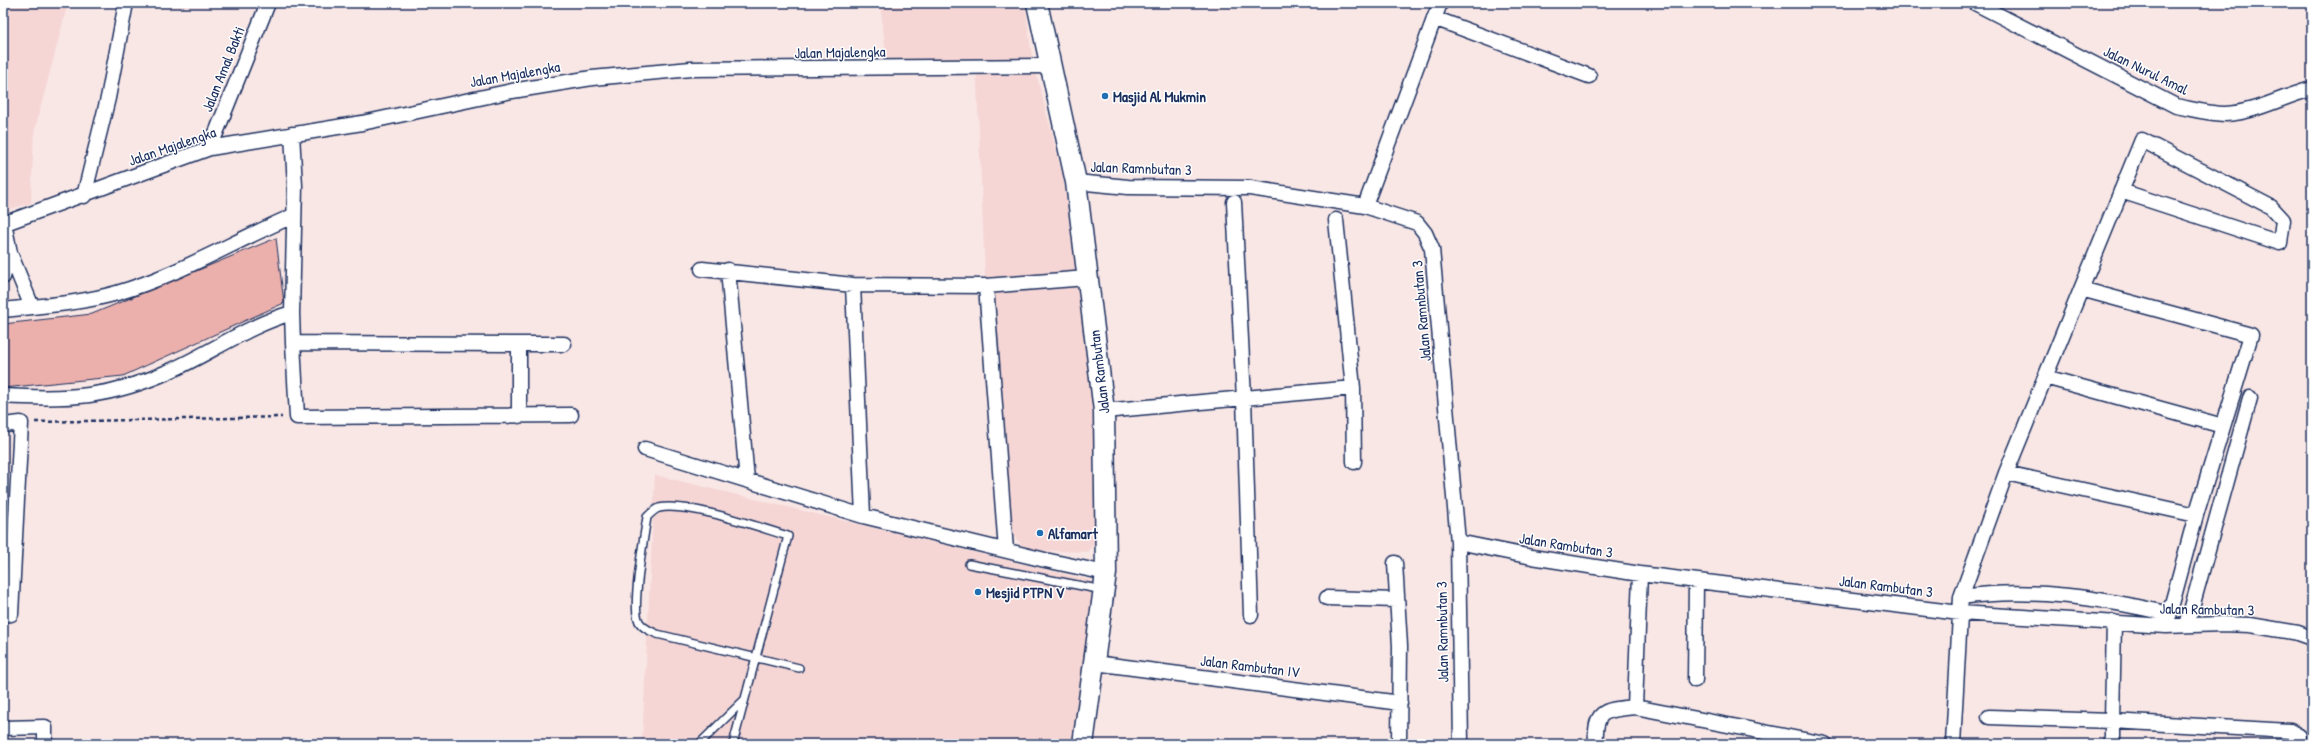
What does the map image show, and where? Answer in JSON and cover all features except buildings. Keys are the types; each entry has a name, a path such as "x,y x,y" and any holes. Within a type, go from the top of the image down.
{"main road":[{"name":"Jalan Rambutan","path":"1037,3 1049,66 1076,182 1104,411 1106,582 1083,744"}],"street":[{"path":"84,196 108,98 126,3"},
{"name":"Jalan Amal Bakti","path":"210,148 268,3"},
{"path":"1365,206 1440,3"},
{"name":"Jalan Nurul Amal","path":"1975,3 2176,106 2204,112 2225,114 2246,111 2312,89"},
{"path":"1434,18 1589,76"},
{"name":"Jalan Majalengka","path":"3,224 84,196 210,148 362,123 512,91 644,72 691,69 1049,66"},
{"path":"292,134 294,289 292,313 297,417 520,416 572,414"},
{"path":"1953,744 1961,597 2006,473 2081,290 2121,191 2142,140 2271,208 2283,220 2280,243 2121,191"},
{"name":"Jalan Ramnbutan 3","path":"1076,182 1128,187 1250,188 1365,206 1417,223 1425,233 1432,249 1458,542 1461,744"},
{"path":"1234,202 1244,399 1251,615"},
{"path":"3,310 83,301 117,293 168,274 293,216"},
{"path":"1336,220 1353,388 1354,462"},
{"path":"3,224 10,253 32,307"},
{"path":"3,277 10,253"},
{"path":"702,269 728,270 853,285 986,286 1087,278"},
{"path":"728,270 747,480"},
{"path":"853,285 863,516"},
{"path":"986,286 1006,550"},
{"path":"1961,597 1991,592 2058,594 2126,604 2168,620 2196,515 2251,335 2081,290"},
{"path":"3,396 68,398 115,392 172,370 273,318 292,313"},
{"path":"293,343 564,344"},
{"path":"519,344 520,416"},
{"path":"2045,377 2224,426"},
{"path":"1104,411 1353,388"},
{"path":"2187,625 2250,398"},
{"path":"3,425 21,423 11,614 3,615"},
{"path":"645,449 863,516 1006,550 1106,582"},
{"path":"2006,473 2196,515"},
{"name":"Jalan Rambutan 3","path":"1458,542 1532,557 1640,574 1960,612 2114,622 2168,620 2187,625 2250,625 2298,633 2312,638"},
{"path":"1395,563 1400,703 1399,744"},
{"path":"1635,707 1640,574"},
{"path":"1695,680 1696,581"},
{"path":"1327,598 1397,600"},
{"path":"2112,744 2114,622"},
{"name":"Jalan Rambutan IV","path":"1095,663 1400,703"},
{"path":"1596,744 1595,726 1600,715 1607,710 1635,707 1825,744"},
{"path":"1989,717 2112,721 2290,731 2298,736 2299,744"},
{"path":"3,728 44,727 45,744"}],"lane":[{"path":"733,744 754,658 788,536 710,513 672,508 658,508 647,517 636,602 638,621 644,628 657,634 754,658 799,668"},
{"path":"969,564 1106,582"},
{"path":"699,744 744,699"}],"path":[{"path":"21,423 297,417"}],"shaded area":[{"path":"3,3 68,3 34,133 31,203 3,211"},
{"path":"880,3 1025,3 1032,57 1064,180 1092,402 1099,539 1087,552 1026,550 1010,532 985,277 976,61 887,63"},
{"path":"655,475 1098,582 1077,744 642,744"}],"place":[{"name":"Masjid Al Mukmin","path":"1105,96"},
{"name":"Alfamart","path":"1040,533"},
{"name":"Mesjid PTPN V","path":"978,592"}]}
